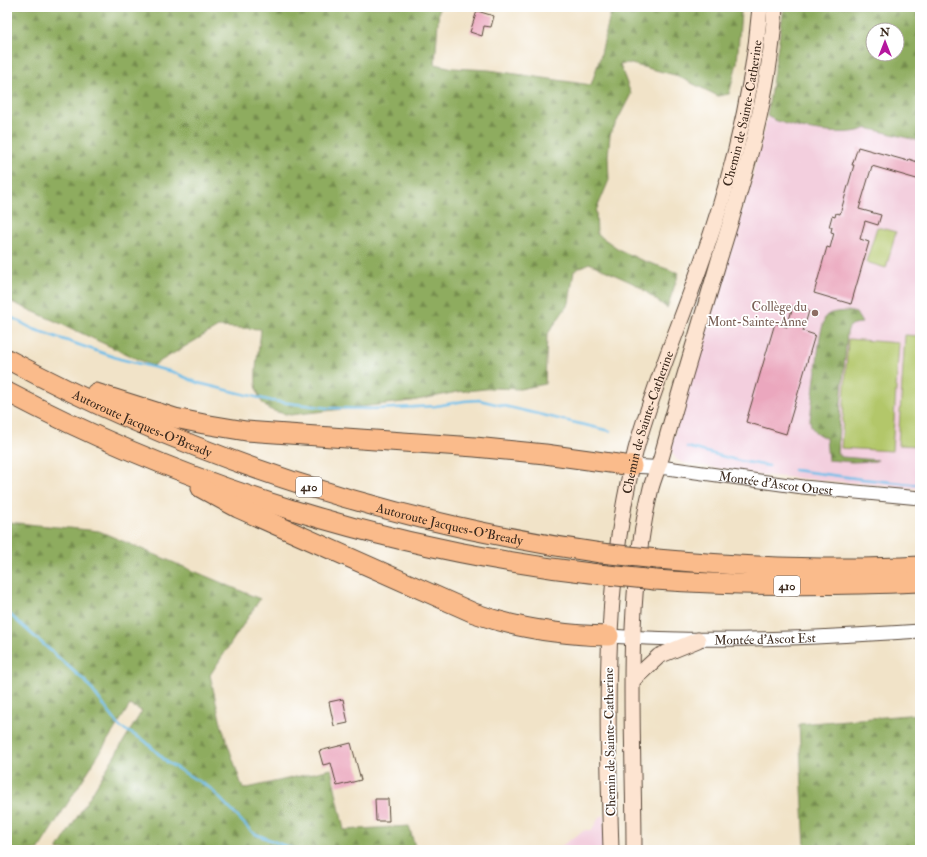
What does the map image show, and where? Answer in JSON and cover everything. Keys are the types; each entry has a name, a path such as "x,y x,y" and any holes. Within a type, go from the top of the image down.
{"highway":[{"name":"Autoroute Jacques-O'Bready","path":"7,359 107,409 163,434 242,464 305,486 384,509 444,524 512,538 658,559 792,568 920,566"},
{"path":"32,372 155,412 216,426 263,433 504,449 632,466"},
{"name":"Autoroute Jacques-O'Bready","path":"7,392 127,449 237,491 290,509 358,528 484,557 598,574 655,580 718,584 782,586 920,582"},
{"path":"127,449 238,508 474,613 506,624 535,630 609,636"}],"main road":[{"name":"Chemin de Sainte-Catherine","path":"611,850 609,765 609,636 616,550 623,507 632,466 653,394 695,282 733,163 744,120 752,78 760,7"},
{"name":"Chemin de Sainte-Catherine","path":"634,850 633,638 644,531 652,487 755,139 768,70 775,7"},
{"path":"633,680 659,656 698,640"}],"street":[{"name":"Montée d'Ascot Ouest","path":"632,466 658,467 803,487 920,498"},
{"name":"Montée d'Ascot Est","path":"609,636 698,640 806,638 920,631"}],"shaded area":[{"name":"Collège du Mont-Sainte-Anne","path":"770,106 920,141 920,489 761,475 683,463 676,459 671,451 681,408 751,181"},
{"path":"600,816 604,816 606,850 555,850 585,830 592,830"}],"green space":[{"path":"7,7 439,7 435,64 453,68 489,70 591,85 600,58 612,7 738,7 741,12 737,63 729,94 718,96 675,75 627,63 620,65 631,94 610,135 608,156 609,180 596,211 597,234 620,250 641,260 679,273 667,308 637,285 589,263 574,271 569,303 547,335 545,384 520,389 494,388 457,392 412,401 290,415 268,409 260,399 257,390 256,370 261,329 218,327 152,366 7,300"},
{"path":"784,7 920,7 920,141 867,128 845,132 816,131 767,116"},
{"path":"877,227 896,232 886,268 866,262"},
{"path":"848,311 856,313 862,323 852,325 847,333 837,453 842,457 878,460 875,461 852,462 828,460 826,438 815,432 810,420 820,336 825,317 832,313"},
{"path":"905,335 920,336 920,446 898,445"},
{"path":"848,339 899,343 892,451 841,448"},
{"path":"7,522 99,531 260,599 210,675 221,724 243,789 331,769 344,830 409,826 416,850 57,850 142,711 130,705 38,850 7,850"},
{"path":"920,714 920,850 805,850 799,724"}],"building":[{"path":"477,11 494,16 491,27 484,26 482,36 470,32"},
{"path":"858,147 920,163 920,180 872,166 859,209 881,215 878,225 865,221 860,239 869,242 851,304 814,293 827,247 830,248 834,233 831,232 832,227 829,227 832,216 835,217 836,213 840,214"},
{"path":"793,306 809,311 803,331 815,335 786,434 746,422 775,323 787,327"},
{"path":"343,699 348,723 334,726 329,702"},
{"path":"351,743 361,780 337,786 331,763 323,765 319,751"},
{"path":"375,799 388,799 389,821 376,821"}],"waterway":[{"path":"7,315 33,329 120,359 173,372 198,383 272,401 329,408 373,409 436,406 479,400 610,431"},
{"path":"687,447 740,461 769,466"},
{"path":"794,470 920,485"},
{"path":"7,612 87,683 120,727 145,741 168,763 210,788 253,833 295,850"}],"place":[{"name":"Collège du Mont-Sainte-Anne","path":"815,313"}]}
